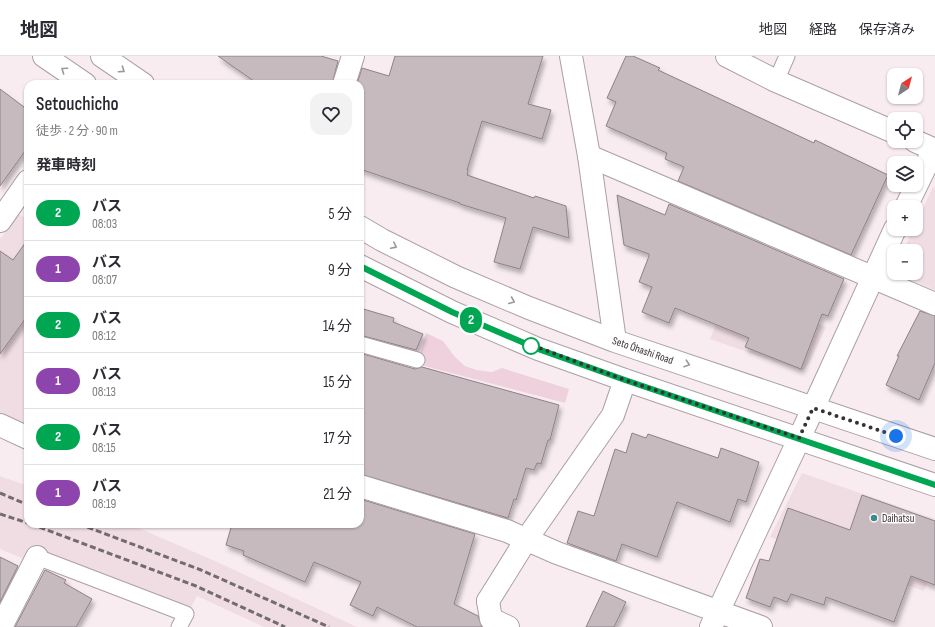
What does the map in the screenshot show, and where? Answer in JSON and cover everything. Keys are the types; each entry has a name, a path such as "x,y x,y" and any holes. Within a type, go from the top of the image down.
{"street":[{"path":"44,56 78,80"},
{"path":"102,56 137,80"},
{"path":"345,80 353,56"},
{"path":"571,56 589,156 615,341"},
{"path":"727,56 776,81 887,129"},
{"path":"909,200 928,146"},
{"path":"589,156 873,276 935,304"},
{"path":"0,221 24,195"},
{"name":"Seto Ōhashi Road","path":"364,229 456,277 529,308 615,341 748,384 813,408 935,449"},
{"path":"715,619 893,236"},
{"path":"364,268 452,312 538,349 935,486"},
{"path":"508,627 491,619 488,601 526,540 613,415 625,380"},
{"path":"0,425 24,436"},
{"path":"364,487 506,531 715,619 761,627"},
{"path":"1,627 37,557"}],"lane":[{"path":"776,81 787,56"},
{"path":"364,345 417,360"},
{"path":"37,557 186,614 179,627"}],"shaded area":[{"path":"933,187 935,188 935,290 912,280 923,280 923,244 906,244 910,236 923,236 923,208"},
{"path":"19,214 24,217 24,426 0,415 0,239"},
{"path":"730,289 826,327 810,362 802,371 710,339"},
{"path":"426,333 443,341 455,357 465,366 476,370 492,372 502,368 569,389 565,403 417,364"},
{"path":"802,473 935,519 935,562 924,591 770,537"},
{"path":"0,476 24,485 24,528 138,528 215,561 357,627 264,627 197,596 190,609 26,560 0,549"}],"building":[{"path":"218,56 321,56 338,61 333,80 252,80"},
{"path":"395,56 543,56 528,104 551,110 542,139 482,121 467,170 467,175 534,198 535,196 566,206 569,238 533,227 520,269 494,262 506,218 460,204 364,170 364,80 358,80 362,68 389,76"},
{"path":"626,56 633,56 660,68 658,70 814,143 815,140 887,175 887,177 851,255 678,181 684,167 665,159 667,153 606,126 616,102 607,98"},
{"path":"0,89 24,107 24,153 0,186"},
{"path":"617,195 665,215 669,204 844,279 828,316 822,314 801,369 745,347 749,338 675,308 669,323 642,312 652,287 639,282 649,254 624,245"},
{"path":"24,245 24,321 0,354 0,251 13,260"},
{"path":"364,309 394,318 393,322 423,334 416,350 364,336"},
{"path":"920,311 935,316 935,363 919,400 886,385 899,356 897,356"},
{"path":"364,354 415,369 422,367 559,405 550,440 548,440 541,464 537,463 534,470 526,468 516,500 514,499 508,518 364,475"},
{"path":"632,433 646,438 648,434 718,458 721,448 759,462 746,502 738,499 730,522 677,502 657,557 622,544 616,561 567,543 578,511 594,516 615,449 626,453"},
{"path":"862,495 935,521 935,585 911,576 894,622 826,597 824,605 791,594 787,602 774,597 770,607 746,598 760,559 769,561 788,508 850,530"},
{"path":"364,500 475,534 454,604 478,616 482,627 417,627 377,607 373,616 350,605 361,582 314,562 305,582 243,555 244,551 226,545 231,528 364,528"},
{"path":"0,557 18,566 0,602"},
{"path":"45,570 66,580 64,583 92,599 76,627 15,627"},
{"path":"603,591 626,602 614,627 586,627"}],"railway":[{"path":"0,493 24,503"},
{"path":"0,514 24,522"},
{"path":"42,528 196,586 285,627"},
{"path":"90,528 201,570 329,627"}],"bus line":[{"name":"2","path":"364,268 395,285 452,312 538,349 935,485"}],"place":[{"name":"Daihatsu","path":"874,518"}],"route":[{"path":"531,346 526,343 538,349 625,380 799,438 813,408 896,436"}]}
